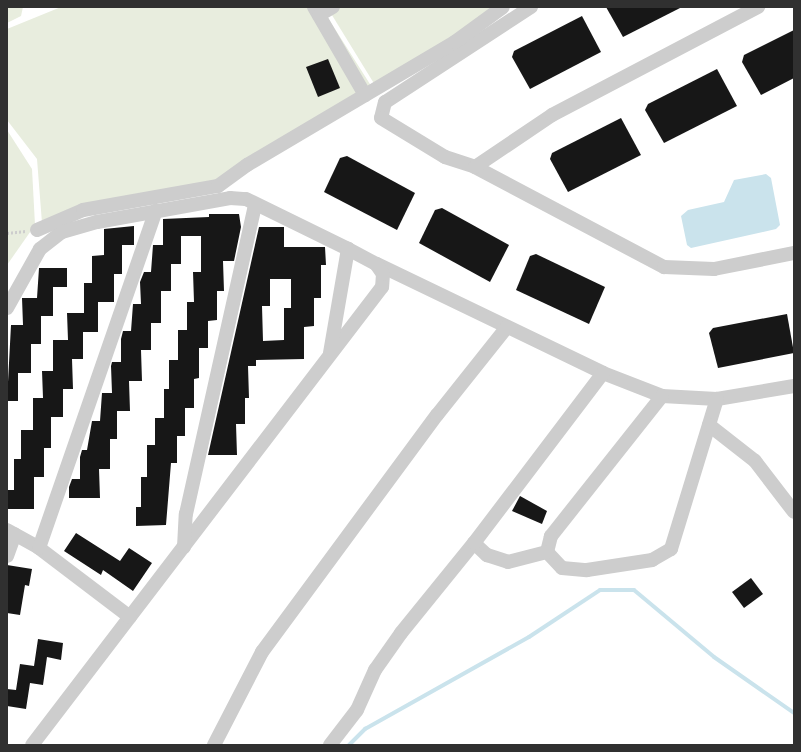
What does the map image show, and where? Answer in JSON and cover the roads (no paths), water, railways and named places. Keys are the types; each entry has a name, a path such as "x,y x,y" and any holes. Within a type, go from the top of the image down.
{"street":[{"path":"333,7 317,11 365,95"},
{"path":"36,230 83,210 218,186 247,165 455,42 503,7"},
{"path":"531,7 382,108 381,118 386,124 445,157 475,168 664,267 714,269 794,253"},
{"path":"475,168 552,115 758,7"},
{"path":"7,308 40,250 51,238 82,225 230,198 246,199 255,205 348,249 376,264 603,373 662,396 717,399 794,386"},
{"path":"184,547 186,514 255,205"},
{"path":"39,548 156,211"},
{"path":"329,356 348,249"},
{"path":"32,745 382,287 384,274 376,264"},
{"path":"214,745 221,738 262,652 437,415 507,327"},
{"path":"330,745 357,710 375,670 401,632 474,543 603,373"},
{"path":"547,552 551,536 662,396"},
{"path":"547,552 562,568 587,570 652,560 671,549 717,399"},
{"path":"709,424 755,461 794,512"},
{"path":"7,556 11,532 39,548 130,617"},
{"path":"474,543 487,555 508,562 547,552"}],"water":[{"path":"766,174 771,178 780,225 776,229 691,248 687,245 681,216 688,210 724,202 734,180"}],"waterway":[{"path":"349,745 365,729 529,637 600,590 634,590 714,657 794,713"}]}
